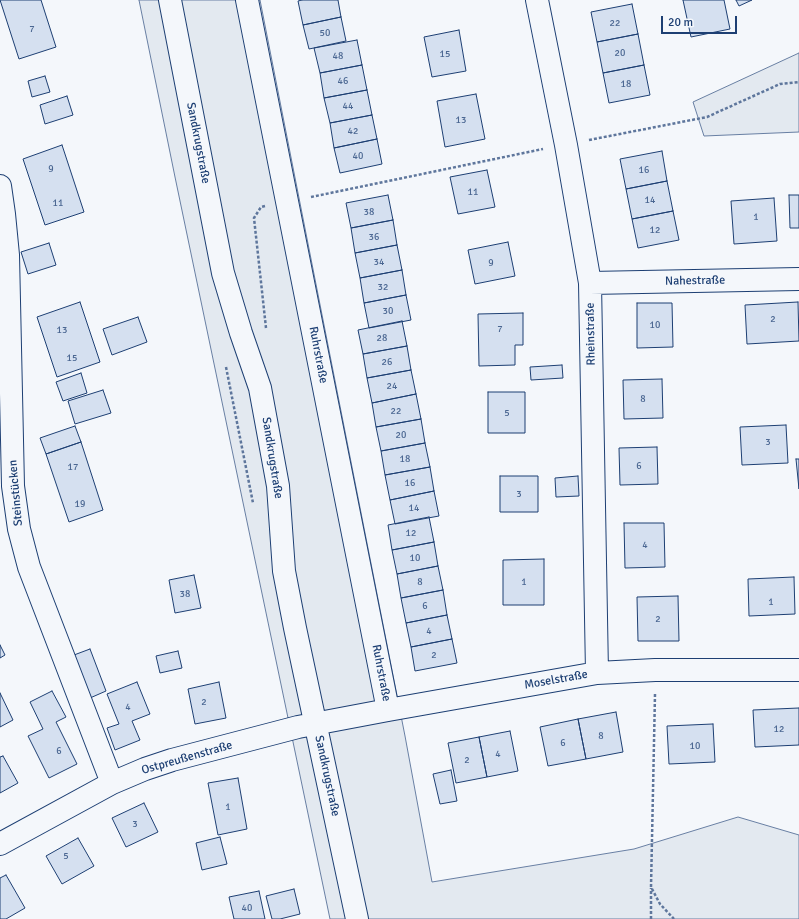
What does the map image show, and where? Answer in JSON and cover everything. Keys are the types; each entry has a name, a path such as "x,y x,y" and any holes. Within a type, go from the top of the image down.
{"street":[{"name":"Sandkrugstraße","path":"170,0 223,273 241,333 260,388 278,486 284,571 357,919"},
{"name":"Ruhrstraße","path":"247,0 388,710"},
{"name":"Rheinstraße","path":"539,1 590,283 597,673"},
{"name":"Steinstücken","path":"0,186 8,255 14,486 19,529 29,567 112,783"},
{"name":"Nahestraße","path":"590,283 799,279"},
{"name":"Moselstraße","path":"316,723 597,673 655,670 799,670"},
{"name":"Ostpreußenstraße","path":"0,844 112,783 145,769 172,760 316,723"}],"path":[{"path":"225,364 254,506"},
{"path":"651,919 655,670"},
{"path":"651,887 660,904 674,919"}],"shaded area":[{"path":"139,0 260,0 405,736 432,882 634,849 738,817 799,835 799,919 330,919"},
{"path":"799,53 799,132 704,136 693,102"}],"building":[{"path":"0,0 41,0 56,47 19,59"},
{"path":"338,0 341,17 303,25 298,1"},
{"path":"683,0 724,0 730,29 691,37"},
{"path":"736,0 752,0 739,6"},
{"path":"632,4 638,34 597,42 591,12"},
{"path":"341,17 346,41 309,49 303,25"},
{"path":"459,30 466,71 432,77 424,37"},
{"path":"638,34 644,65 603,73 597,42"},
{"path":"357,40 362,65 320,73 314,48"},
{"path":"362,65 367,90 324,98 320,73"},
{"path":"644,65 650,95 609,103 603,73"},
{"path":"45,76 50,92 32,97 28,81"},
{"path":"367,90 372,115 330,123 324,98"},
{"path":"476,94 485,139 445,147 437,101"},
{"path":"67,96 73,115 45,124 40,105"},
{"path":"372,115 377,139 334,148 330,123"},
{"path":"377,139 382,164 340,173 334,148"},
{"path":"62,145 84,212 45,225 23,159"},
{"path":"662,151 667,181 626,189 620,159"},
{"path":"487,170 495,207 458,214 450,177"},
{"path":"667,181 673,211 632,219 626,189"},
{"path":"388,195 393,220 351,228 346,203"},
{"path":"789,195 799,195 799,228 790,228"},
{"path":"774,198 777,241 734,244 731,201"},
{"path":"673,211 679,240 638,248 632,219"},
{"path":"393,220 397,245 355,253 351,228"},
{"path":"508,242 515,276 475,284 468,250"},
{"path":"49,243 56,265 28,274 21,252"},
{"path":"397,245 402,270 360,278 355,253"},
{"path":"402,270 406,295 364,303 360,278"},
{"path":"406,295 411,320 369,328 364,303"},
{"path":"80,302 100,362 57,377 37,317"},
{"path":"798,302 799,341 747,344 745,305"},
{"path":"637,303 672,303 673,347 637,348"},
{"path":"523,313 523,345 515,345 515,365 479,366 478,314"},
{"path":"138,317 147,342 112,355 103,329"},
{"path":"402,321 407,346 363,354 358,330"},
{"path":"407,346 411,370 367,378 363,354"},
{"path":"562,365 563,378 531,380 530,367"},
{"path":"411,370 416,394 372,403 367,378"},
{"path":"81,373 87,393 63,401 56,382"},
{"path":"662,379 663,418 624,419 623,380"},
{"path":"103,390 111,413 75,424 68,401"},
{"path":"488,392 525,392 525,433 488,433"},
{"path":"416,394 421,419 376,427 372,403"},
{"path":"421,419 425,443 381,451 376,427"},
{"path":"786,425 788,463 742,465 740,427"},
{"path":"75,426 81,442 46,454 40,438"},
{"path":"81,442 103,510 69,522 46,454"},
{"path":"425,443 430,467 385,475 381,451"},
{"path":"657,447 658,484 620,485 619,448"},
{"path":"796,459 799,459 799,489"},
{"path":"430,467 434,491 390,500 385,475"},
{"path":"500,476 538,476 538,512 500,512"},
{"path":"578,476 579,496 556,497 555,478"},
{"path":"434,491 439,516 395,524 390,500"},
{"path":"429,517 434,542 392,550 388,525"},
{"path":"624,523 664,523 665,567 625,568"},
{"path":"434,542 438,566 397,574 392,550"},
{"path":"544,559 544,605 503,605 503,560"},
{"path":"438,566 443,590 401,598 397,574"},
{"path":"194,575 201,608 175,613 169,580"},
{"path":"794,577 795,614 749,616 748,579"},
{"path":"443,590 447,615 406,623 401,598"},
{"path":"678,596 679,641 638,641 637,597"},
{"path":"447,615 452,639 411,647 406,623"},
{"path":"452,639 457,663 415,671 411,647"},
{"path":"0,645 5,655 0,658"},
{"path":"90,649 106,691 90,698 74,655"},
{"path":"178,651 182,668 160,673 156,656"},
{"path":"137,682 150,714 132,721 140,740 115,750 107,728 119,724 107,694"},
{"path":"219,682 226,718 195,724 188,689"},
{"path":"52,691 66,717 56,722 77,764 49,778 28,736 43,729 30,702"},
{"path":"0,693 13,720 0,727"},
{"path":"799,708 799,745 755,747 753,710"},
{"path":"616,712 623,752 586,759 578,719"},
{"path":"578,719 586,759 548,766 540,727"},
{"path":"713,724 715,762 669,764 667,726"},
{"path":"510,731 518,771 487,777 479,737"},
{"path":"479,737 487,777 456,783 448,743"},
{"path":"3,756 18,783 0,793 0,757"},
{"path":"451,770 457,801 440,804 433,774"},
{"path":"238,778 247,829 218,835 208,783"},
{"path":"144,803 158,832 126,847 112,818"},
{"path":"220,837 227,864 202,870 196,843"},
{"path":"78,838 94,866 62,884 46,856"},
{"path":"6,875 25,908 6,919 0,919 0,878"},
{"path":"294,889 300,914 280,919 272,919 266,896"},
{"path":"259,891 265,919 234,919 229,897"}]}
